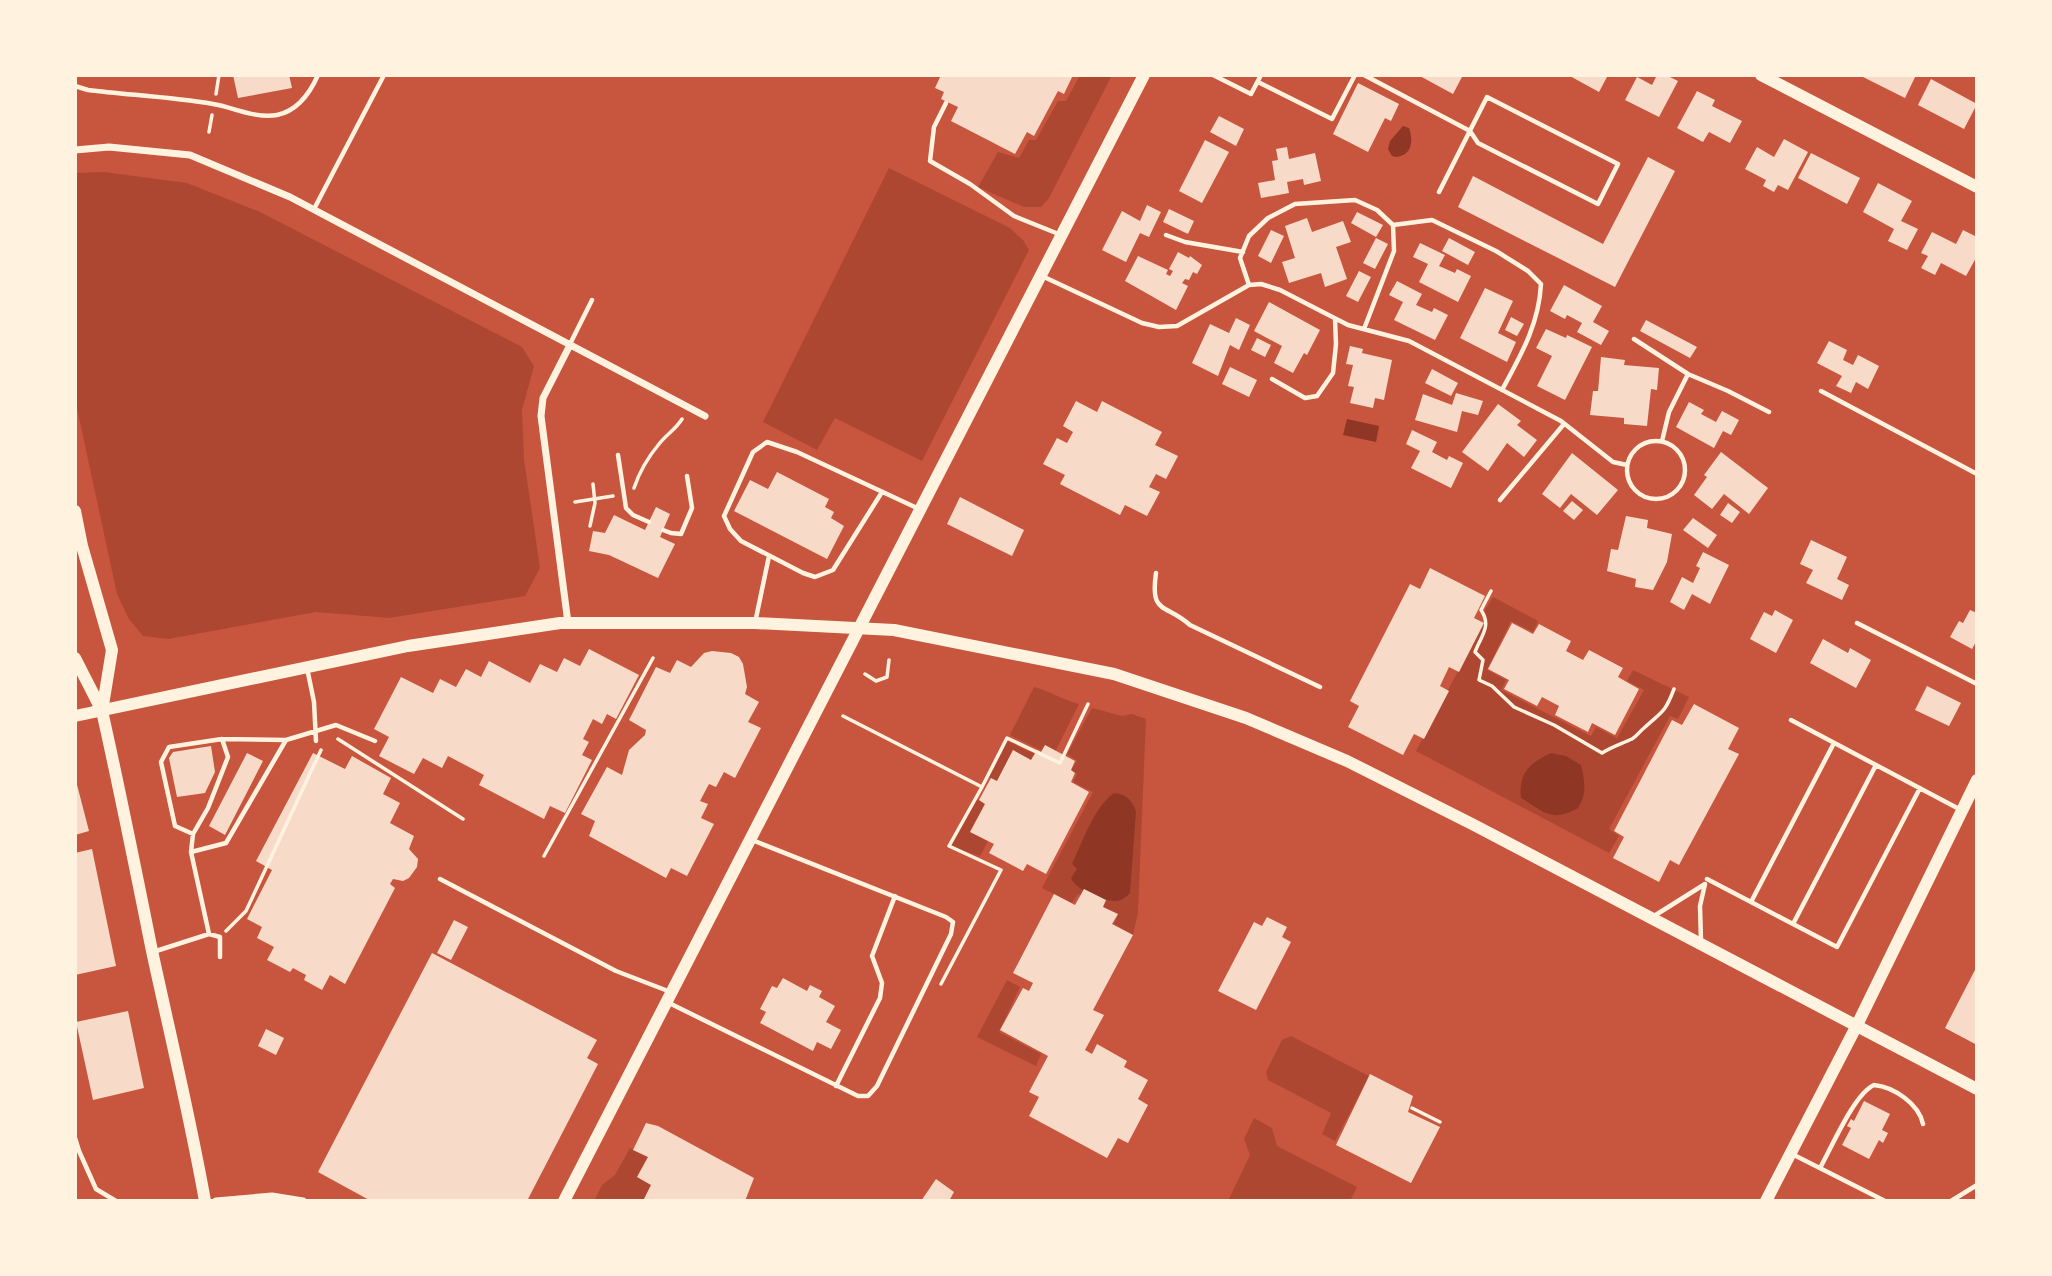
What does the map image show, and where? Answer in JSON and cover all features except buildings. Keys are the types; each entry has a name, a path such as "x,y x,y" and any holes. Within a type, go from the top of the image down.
{"street":[{"path":"564,1201 1144,75"},
{"path":"1761,75 1977,187"},
{"path":"75,150 109,147 190,155 290,197 705,416"},
{"path":"568,623 541,416 543,398 570,345"},
{"path":"75,511 82,546 112,650 102,712"},
{"path":"75,716 408,646 568,623 755,623 894,630 1114,674 1245,718 1347,761 1977,1090"},
{"path":"75,658 102,712 189,1111 205,1201"},
{"path":"1766,1201 1856,1027 1977,780"},
{"path":"216,1201 272,1196 303,1201"}],"lane":[{"path":"75,86 88,90 214,104 262,116 277,115 294,109 312,88 318,75"},
{"path":"314,209 384,75"},
{"path":"1213,75 1251,94 1261,75"},
{"path":"1258,82 1332,119 1355,75"},
{"path":"1364,75 1470,131 1478,143 1598,204 1618,164 1487,97 1470,131 1439,192"},
{"path":"946,103 934,127 930,161 970,184 1014,216 1062,235"},
{"path":"1248,285 1240,258 1249,236 1268,218 1295,204 1354,200 1377,210 1394,225 1394,251 1364,328"},
{"path":"1394,225 1432,220 1496,251 1528,271 1541,284 1540,306 1532,331 1502,390"},
{"path":"1166,235 1185,242 1243,252"},
{"path":"1041,276 1142,323 1159,327 1177,326 1248,285 1261,284 1280,290 1335,318 1409,341 1564,424 1613,462 1627,465"},
{"path":"570,345 592,300"},
{"path":"1272,379 1305,398 1317,396 1333,373 1335,318"},
{"path":"1634,339 1688,374 1769,412"},
{"path":"1662,441 1669,412 1688,374"},
{"path":"1821,391 1977,474"},
{"path":"1500,500 1564,424"},
{"path":"1653,441 1662,441 1671,445 1683,459 1684,478 1673,493 1654,499 1637,491 1627,475 1627,465 1636,449 1653,441"},
{"path":"882,492 833,570 815,577 741,541 730,529 724,516 753,452 766,442 787,447 921,510"},
{"path":"618,455 629,511 649,522"},
{"path":"663,530 681,534 692,508 687,476"},
{"path":"755,623 769,555"},
{"path":"1156,573 1154,596 1163,608 1179,615 1191,625 1320,687"},
{"path":"1857,623 1977,684"},
{"path":"307,667 314,702 316,741"},
{"path":"1791,720 1962,810"},
{"path":"193,834 175,826 161,762 169,747 222,739 286,740 336,725 375,741"},
{"path":"209,934 191,852 193,834 208,808 228,757 222,739"},
{"path":"191,852 226,843 286,740"},
{"path":"1751,902 1835,743"},
{"path":"1793,924 1876,765"},
{"path":"1707,879 1837,947 1920,788"},
{"path":"440,879 836,1086 863,1097 868,1096 877,1086 954,927 953,922 895,896 751,840"},
{"path":"1650,919 1704,884 1700,906 1701,946"},
{"path":"836,1086 880,998 882,983 872,956 895,896"},
{"path":"153,952 209,934 220,937 220,957"},
{"path":"1820,1168 1855,1102 1863,1091 1874,1085 1903,1097 1921,1114 1923,1124"},
{"path":"75,1138 96,1189 116,1201"},
{"path":"1791,1154 1885,1201"},
{"path":"1951,1201 1977,1185"}],"path":[{"path":"575,502 633,492 638,477 658,446 677,428 682,419"},
{"path":"590,526 595,499 593,484"},
{"path":"1491,591 1481,610 1487,625 1475,652 1483,660 1479,680 1492,686 1514,707 1554,725 1602,753 1636,737 1657,719 1667,707 1674,689"},
{"path":"544,856 653,657"},
{"path":"865,674 876,681 887,677 889,660"},
{"path":"843,716 982,787 1007,738 1060,764 1087,704"},
{"path":"329,734 463,819"},
{"path":"220,937 246,911 323,746"},
{"path":"1412,1108 1440,1122"}],"shaded area":[{"path":"1080,75 1112,75 1049,198 1041,207 1024,207 978,187 998,152 1019,158 1029,140 1036,140 1058,101 1066,101"},
{"path":"1403,126 1409,128 1411,146 1406,153 1392,156 1388,149 1390,141"},
{"path":"889,168 1010,228 1029,250 922,461 835,418 817,450 763,422"},
{"path":"104,172 187,183 260,212 522,347 534,366 522,410 524,459 540,568 525,596 389,618 316,612 168,639 143,636 129,619 117,594 75,399 75,173"},
{"path":"1347,419 1379,426 1376,442 1343,435"},
{"path":"1493,597 1538,621 1533,632 1511,621 1487,670 1506,680 1501,690 1591,736 1596,727 1617,738 1644,690 1627,681 1633,670 1689,697 1678,719 1670,716 1609,829 1619,836 1609,853 1416,751 1486,618 1482,615"},
{"path":"1034,687 1079,704 1053,756 1010,735"},
{"path":"1092,708 1122,716 1132,714 1146,719 1138,912 1133,935 1114,924 1118,915 1078,894 1072,903 1042,888 1093,792 1073,782 1077,774 1071,770 1077,761 1067,754"},
{"path":"1007,741 1035,754 1031,760 1013,751 997,781 988,777"},
{"path":"1551,753 1566,756 1581,765 1583,776 1584,792 1581,803 1578,808 1561,815 1548,814 1521,798 1521,782 1527,770"},
{"path":"1114,793 1128,798 1136,811 1130,893 1122,900 1116,901 1090,894 1078,887 1071,878 1077,869 1072,864 1090,825"},
{"path":"977,799 985,804 971,831 988,841 980,856 951,847"},
{"path":"1007,980 1020,987 999,1032 1041,1054 1036,1066 977,1037"},
{"path":"1291,1036 1369,1076 1335,1141 1322,1134 1331,1113 1268,1080 1266,1072 1282,1040"},
{"path":"1254,1118 1272,1128 1277,1146 1357,1187 1350,1201 1228,1201 1250,1155 1244,1139"},
{"path":"630,1148 648,1157 637,1177 651,1185 643,1201 594,1201 602,1185 615,1175"}]}
